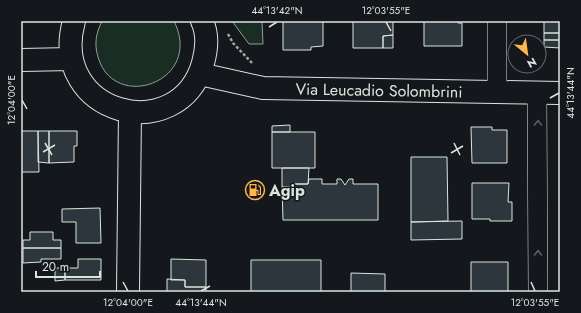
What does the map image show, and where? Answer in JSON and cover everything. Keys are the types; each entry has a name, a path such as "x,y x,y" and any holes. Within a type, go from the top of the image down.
{"street":[{"path":"74,21 70,36 71,59 79,79 92,95 110,106 130,112 151,111 171,104 188,92 200,74 207,51 205,27 202,21"},
{"path":"497,21 497,93"},
{"path":"21,60 71,59"},
{"name":"Via Leucadio Solombrini","path":"200,74 263,88 560,93"},
{"path":"537,93 538,292"},
{"path":"128,292 130,112"}],"path":[{"path":"227,32 233,43 256,66"}],"green space":[{"path":"102,21 174,21 180,42 177,60 167,74 153,83 137,86 121,84 107,74 98,57 96,39"},
{"path":"232,21 262,21 263,44 249,44"}],"building":[{"path":"283,21 323,21 323,46 311,47 311,50 283,50"},
{"path":"353,21 393,21 393,35 383,36 383,48 353,48"},
{"path":"424,21 458,21 458,23 462,23 462,46 424,46"},
{"path":"544,21 560,21 560,33 544,33"},
{"path":"560,33 560,40 547,40 547,34 544,34"},
{"path":"393,35 393,48 383,48 383,36"},
{"path":"547,40 560,40 560,48 547,47"},
{"path":"290,125 290,132 272,132 272,126"},
{"path":"471,127 492,127 492,130 507,130 507,163 472,163"},
{"path":"21,131 38,131 39,172 21,172"},
{"path":"38,131 49,131 49,163 38,162"},
{"path":"49,131 77,131 77,146 74,146 74,162 49,163"},
{"path":"272,132 315,132 315,168 272,168"},
{"path":"411,157 447,157 448,221 411,222"},
{"path":"282,168 309,168 308,184 293,184 293,187 282,187"},
{"path":"309,179 322,179 322,184 337,184 337,179 341,179 345,185 349,179 353,179 353,184 378,184 378,220 283,220 282,187 293,187 293,184 308,184"},
{"path":"472,183 509,183 508,202 512,202 512,221 472,219"},
{"path":"100,208 101,243 76,243 76,222 62,222 62,209"},
{"path":"462,221 462,239 411,240 411,222"},
{"path":"30,232 53,232 53,240 61,240 61,248 23,248 23,240 30,240"},
{"path":"23,248 61,248 61,259 41,259 41,262 23,263"},
{"path":"78,259 101,259 101,280 65,280 65,268 78,268"},
{"path":"171,259 206,260 206,287 185,287 185,280 171,280"},
{"path":"251,260 321,260 321,292 251,292"},
{"path":"471,262 508,262 508,292 471,292"},
{"path":"55,268 65,268 65,280 55,281"},
{"path":"351,273 385,274 385,292 351,292"},
{"path":"167,279 185,280 185,287 206,287 206,292 167,292"}],"place":[{"name":"Agip","path":"255,190"}]}
